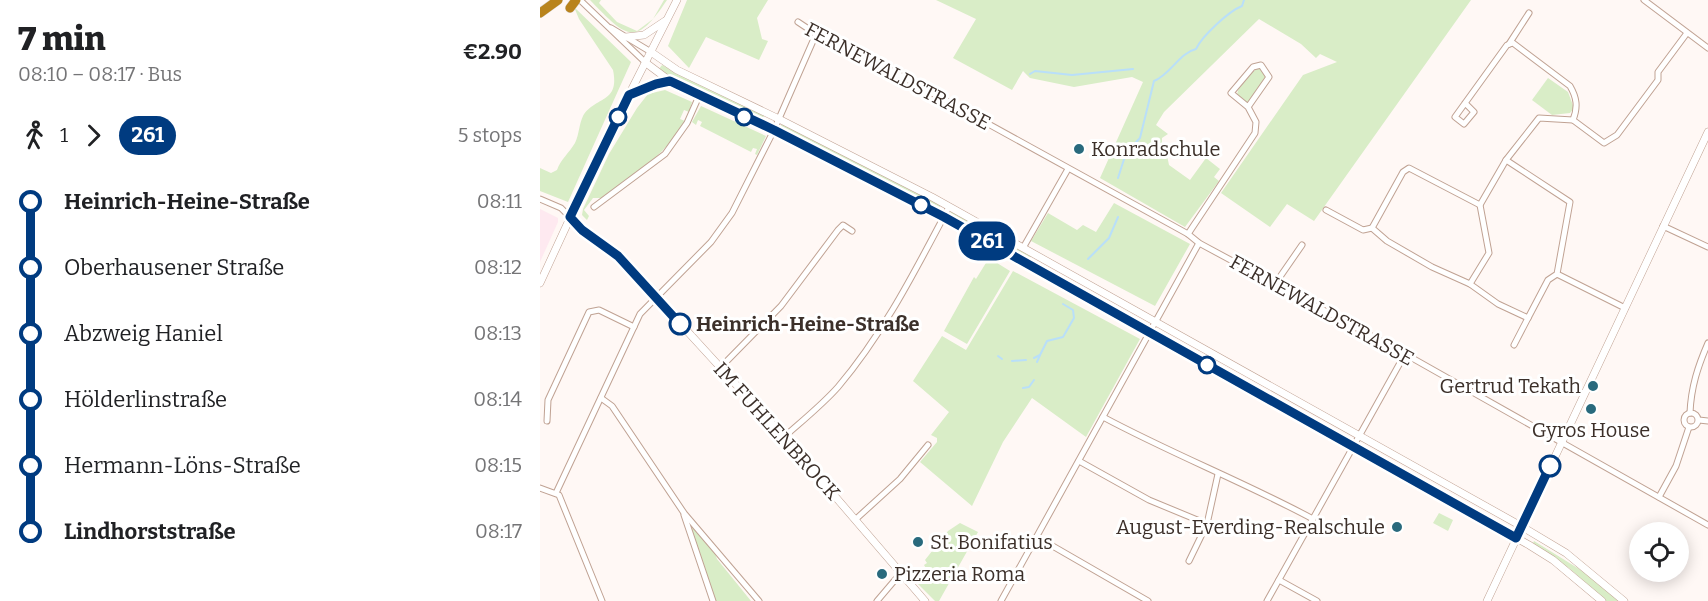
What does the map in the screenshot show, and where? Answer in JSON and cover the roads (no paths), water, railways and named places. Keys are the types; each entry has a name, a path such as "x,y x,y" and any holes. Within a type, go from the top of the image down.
{"highway":[{"path":"540,13 558,0"}],"main road":[{"path":"540,283 629,95 677,0"},
{"path":"626,37 644,35 667,20"},
{"path":"651,52 677,70 779,119 949,207 1521,526 1575,560 1624,601"},
{"path":"645,63 670,81 699,96 774,130 944,217 1516,538 1553,560 1602,601"},
{"path":"629,95 670,81"},
{"path":"1486,601 1708,132"},
{"name":"IM FUHLENBROCK","path":"570,217 582,230 618,256 656,297 784,437 925,601"}],"street":[{"path":"1644,0 1708,48"},
{"path":"577,3 645,63"},
{"path":"1465,103 1529,13"},
{"name":"FERNEWALDSTRASSE","path":"798,22 816,34 827,35 1188,234 1199,243 1405,354 1708,525"},
{"path":"603,24 651,52"},
{"path":"1470,285 1489,253 1480,205 1506,160 1539,118 1573,120 1604,143 1617,135 1658,80 1658,72 1687,33"},
{"path":"556,494 644,309 718,233 741,197 774,130 816,34"},
{"path":"1509,44 1517,45 1570,86 1576,96 1577,111 1573,120"},
{"path":"1188,234 1255,133 1256,122 1248,107 1232,93 1253,67 1261,65 1269,77 1248,107"},
{"path":"594,207 664,154 675,142 699,96"},
{"path":"1506,160 1570,202 1557,274 1548,280 1514,345"},
{"path":"1326,210 1363,230 1372,228 1403,172 1409,168 1480,205"},
{"path":"1023,248 1068,169"},
{"path":"540,199 561,208 570,217"},
{"path":"784,437 830,396 862,357 896,303 949,207"},
{"path":"720,368 781,306 838,230 843,225 852,231"},
{"path":"1663,226 1708,247"},
{"path":"1372,228 1387,241 1432,267 1470,285 1498,304 1528,318"},
{"path":"1001,601 1157,323 1199,243"},
{"path":"1275,284 1302,244"},
{"path":"1557,274 1625,308"},
{"path":"547,421 548,400 589,312 599,310 634,327"},
{"path":"1689,427 1684,419 1690,413 1690,392 1708,343"},
{"path":"1267,601 1405,354"},
{"path":"601,398 612,406 684,513 759,601"},
{"path":"1690,413 1697,415 1699,420"},
{"path":"1103,417 1165,450 1313,519"},
{"path":"1699,420 1708,421"},
{"path":"1689,427 1694,427 1699,420"},
{"path":"1659,497 1676,466 1689,427"},
{"path":"856,519 900,479 928,445"},
{"path":"1079,461 1149,500 1180,515 1207,524"},
{"path":"1189,561 1207,524 1218,474"},
{"path":"540,488 559,495 602,601"},
{"path":"684,513 713,601"},
{"path":"1037,537 1148,601"},
{"path":"877,601 900,574"},
{"path":"1279,580 1317,601"}],"waterway":[{"path":"1118,178 1126,153 1140,138 1154,81 1190,51 1196,49 1216,24 1242,6 1244,0"},
{"path":"1030,74 1035,71 1072,75 1133,69"},
{"path":"1088,259 1109,238 1118,217"},
{"path":"1034,358 1040,355 1047,341 1063,337 1074,318 1073,310 1063,304"},
{"path":"1037,362 1040,355"},
{"path":"998,356 1002,359"},
{"path":"1012,361 1026,360"},
{"path":"1023,388 1029,387 1034,380"}],"place":[{"name":"Konradschule","path":"1079,149"},
{"name":"Heinrich-Heine-Straße","path":"680,324"},
{"name":"Gertrud Tekath","path":"1593,386"},
{"name":"Gyros House","path":"1591,409"},
{"name":"August-Everding-Realschule","path":"1397,527"},
{"name":"St. Bonifatius","path":"918,542"},
{"name":"Pizzeria Roma","path":"882,574"}]}
